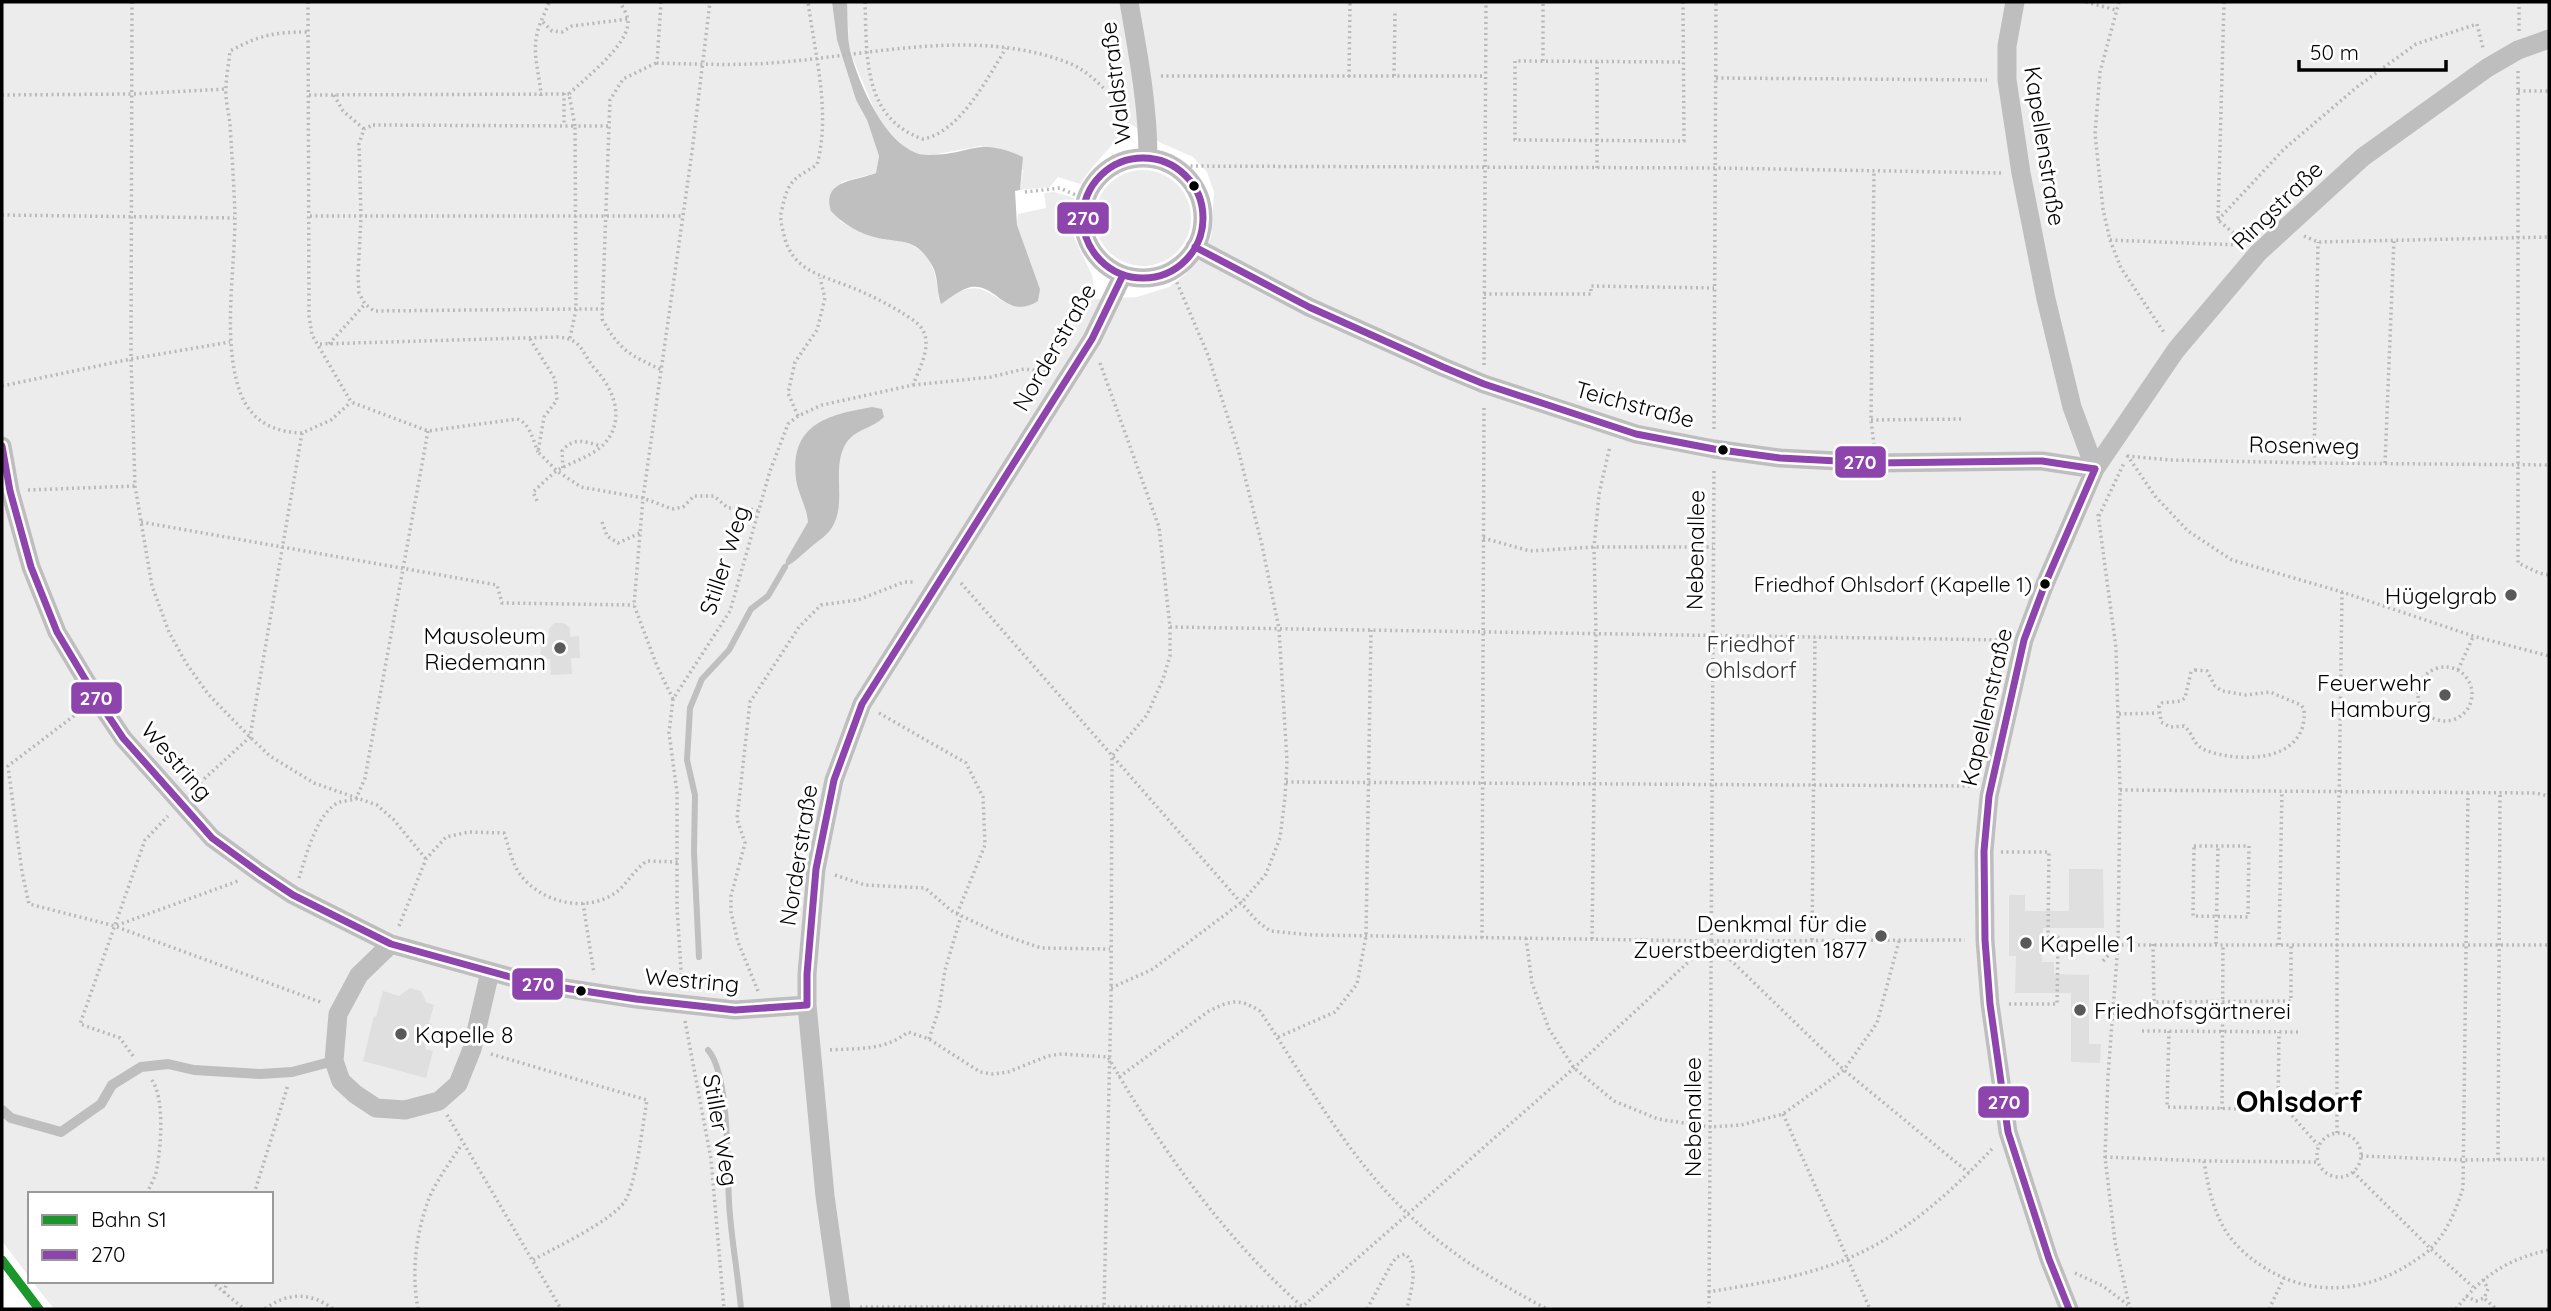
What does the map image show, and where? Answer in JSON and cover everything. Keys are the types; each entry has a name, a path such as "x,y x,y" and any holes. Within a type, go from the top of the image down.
{"street":[{"name":"Waldstraße","path":"1129,2 1142,76 1148,127 1148,158"},
{"name":"Kapellenstraße","path":"2015,2 2007,46 2007,80 2021,173 2046,299 2073,407 2095,469 2024,640 1991,786 1984,851 1985,940 1990,1004 2008,1132 2049,1259 2069,1309"},
{"name":"Ringstraße","path":"2095,469 2176,350 2258,253 2363,157 2487,68 2518,51 2549,39"},
{"name":"Waldstraße","path":"1085,199 1092,184 1110,168 1132,158 1148,158 1174,166"},
{"path":"1085,199 1082,218 1085,236 1093,253 1106,266 1123,275 1148,278 1172,271 1189,257 1203,220 1197,191 1187,177 1174,166"},
{"name":"Teichstraße","path":"1195,247 1309,307 1484,384 1636,435 1780,457 1876,463 2042,461 2095,469"},
{"name":"Norderstraße","path":"840,1308 825,1196 807,1005 816,869 834,780 862,704 1092,339 1123,275"},
{"name":"Westring","path":"2,446 10,491 31,567 57,632 97,699 123,738 212,838 260,873 293,895 391,944 532,983 735,1010 807,1005"},
{"path":"391,944 359,975 341,1010 334,1061 341,1081 376,1108 405,1110 439,1101 458,1084 472,1049 490,972"}],"lane":[{"path":"2,1110 10,1118 61,1132 101,1104 113,1085 141,1066 167,1064 194,1070 230,1073 292,1072 334,1061"}],"path":[{"path":"132,2 131,359 135,486 152,586 169,632 208,694 250,737 270,756 314,783 377,805 386,811 426,859"},
{"path":"309,2 309,316 312,335 320,344 351,402 428,431 517,419 523,421 527,427 538,452 557,471 581,487 643,498 672,509 683,507 694,496 714,496 729,508 759,511"},
{"path":"541,96 540,76 535,63 537,31 543,22 549,2"},
{"path":"309,95 567,94 616,48 628,30 628,19 620,2"},
{"path":"657,63 661,2"},
{"path":"673,699 657,666 634,605 643,498 692,152 710,2"},
{"path":"808,2 823,113 823,144 817,165 802,173 787,188 780,216 786,242 800,264 820,277 872,297 921,326 926,335 926,348 913,385"},
{"path":"865,2 869,76 890,120 903,130 923,139 944,131 953,124 1007,48"},
{"path":"1349,77 1350,2"},
{"path":"1482,938 1486,2"},
{"path":"1543,61 1544,2"},
{"path":"1683,2 1684,141 1516,140 1516,61 1683,62"},
{"name":"Nebenallee","path":"1709,1309 1716,2"},
{"path":"2086,2 2116,10"},
{"path":"2119,2 2100,72 2095,134 2103,209 2110,240 2121,268 2176,350"},
{"path":"2218,220 2224,2"},
{"path":"2519,2 2516,237 2518,563 2549,575"},
{"path":"1394,76 1395,13"},
{"path":"543,22 552,31 562,32 572,26 628,19"},
{"path":"2218,220 2284,149 2357,88 2416,44 2477,24 2487,68"},
{"path":"308,32 279,32 256,37 230,51 226,89 235,218 231,342 234,370 242,397 252,413 266,426 284,433 302,433 331,420 351,402"},
{"path":"662,370 629,355 614,339 602,320 610,100 623,79 657,63 753,64 932,46 1007,48 1071,64 1107,91 1126,113 1148,127"},
{"path":"1597,61 1597,168"},
{"path":"1142,76 1485,76"},
{"path":"1716,78 2007,80"},
{"path":"2,95 132,94 226,89"},
{"path":"2518,91 2549,91"},
{"path":"564,126 567,94"},
{"path":"567,94 575,126 576,309 570,338"},
{"path":"334,95 343,111 364,128"},
{"path":"364,128 373,125 608,126"},
{"path":"364,128 359,144 361,217 358,275 359,293 365,304 374,311 603,309"},
{"path":"1174,166 1716,168 2021,173"},
{"path":"1874,171 1871,420 1876,463"},
{"path":"1025,192 1060,188 1085,199"},
{"path":"2,215 235,218"},
{"path":"310,216 681,216"},
{"path":"2110,240 2248,245 2218,220"},
{"path":"2284,229 2318,242 2549,237"},
{"path":"2385,463 2394,240"},
{"path":"2314,463 2318,242"},
{"path":"1111,988 1153,969 1242,902 1266,874 1280,838 1286,782 1279,629 1262,545 1238,449 1208,355 1172,271"},
{"path":"820,277 825,298 817,330 795,362 788,393 799,415 822,405 913,385 991,377 1024,369 1067,377"},
{"path":"1485,294 1591,294 1591,286 1714,288"},
{"path":"329,344 344,331 365,304"},
{"path":"320,344 570,338 580,344 587,360 607,382 618,411 611,437 601,446 557,471 533,492 538,503"},
{"path":"530,339 555,379 557,400 544,417 538,452"},
{"path":"1092,339 1159,527 1170,627 1170,656 1163,680 1147,715 1112,756 1111,988 1104,1308"},
{"path":"2,386 131,359 231,342"},
{"name":"Stiller Weg","path":"724,1309 711,1159 682,1005 677,907 677,792 669,733 673,699 730,611 771,471 788,424 799,415"},
{"path":"1871,420 1963,419"},
{"path":"1592,939 1596,634 1594,547 1600,494 1614,427"},
{"path":"356,799 365,778 428,431"},
{"path":"148,1192 157,1171 161,1130 156,1085 120,1038 80,1024 145,840 197,783 250,737 302,433"},
{"path":"563,468 562,451 575,441 581,440 601,446"},
{"path":"2098,518 2127,455"},
{"path":"2127,455 2155,496 2188,531 2232,560 2342,592 2473,636 2549,656"},
{"name":"Rosenweg","path":"2127,455 2169,460 2549,464"},
{"path":"10,491 135,486"},
{"path":"2097,506 2116,648 2120,790 2118,944 2105,1157 2115,1242 2131,1308"},
{"path":"139,522 496,585 502,603 634,605"},
{"path":"602,522 607,536 618,543 640,533"},
{"path":"1483,538 1530,551 1594,547 1713,547"},
{"path":"763,1009 754,978 738,942 731,912 731,895 745,844 737,820 750,702 799,627 821,604 858,600 904,582 944,574 1112,756 1263,927 1270,931 1313,935 1711,941 1985,940"},
{"path":"2337,1133 2338,792 2342,592"},
{"path":"1170,627 2024,640"},
{"path":"1278,1037 1335,1012 1357,984 1366,936 1371,630"},
{"path":"2458,670 2473,636"},
{"path":"1812,940 1815,637"},
{"path":"2440,667 2458,670 2470,682 2472,699 2469,707 2456,719 2438,720 2430,716 2419,702 2418,693 2424,676 2440,667"},
{"path":"2201,670 2207,671 2222,691 2246,695 2270,692 2301,705 2305,713 2294,744 2279,753 2251,757 2205,750 2195,744 2187,728 2164,724 2158,713 2162,703 2185,698 2191,672 2201,670"},
{"path":"97,699 8,766 22,872 29,904 115,926 341,1010"},
{"path":"862,704 966,763 983,797 985,845 959,915 945,970 939,1009 929,1039"},
{"path":"2119,715 2158,713"},
{"path":"1286,782 1991,786"},
{"path":"2120,790 2535,793 2549,796"},
{"path":"2279,944 2282,791"},
{"path":"2204,1161 2215,1210 2228,1234 2246,1255 2284,1278 2315,1288 2338,1289 2363,1285 2393,1275 2431,1249 2455,1214 2463,1188 2468,793"},
{"path":"2498,1160 2500,793"},
{"path":"293,895 309,847 324,814 339,803 356,799"},
{"path":"391,944 410,904 426,859 446,837 470,832 502,832 506,835 514,865 536,890 556,900 583,903 612,895 647,862 679,862"},
{"path":"2194,846 2218,846 2249,846 2248,917 2193,916 2194,846"},
{"path":"2216,944 2218,846"},
{"path":"1984,851 2049,852 2048,937 2058,937 2057,1004 1990,1004"},
{"path":"816,869 865,884 925,888 959,915 1000,934 1041,948 1110,949"},
{"path":"115,926 260,873"},
{"path":"583,903 597,993"},
{"path":"1526,938 1532,983 1549,1029 1574,1068 1614,1101 1658,1119 1710,1127 1741,1125 1783,1114 1844,1070 1877,1023 1899,941"},
{"path":"840,1308 1303,1308 1574,1068 1711,941"},
{"path":"1711,941 1844,1070 1969,1173"},
{"path":"2103,961 2118,944"},
{"path":"2153,944 2154,1002 2291,1001 2291,944"},
{"path":"2222,1109 2223,944"},
{"path":"2058,945 2549,945"},
{"path":"1119,1077 1209,1011 1226,1003 1245,1002 1260,1011 1331,1120 1379,1184 1408,1214 1471,1266 1546,1309"},
{"path":"2143,1031 2301,1032"},
{"path":"2169,1031 2167,1107 2287,1110 2318,1145"},
{"path":"811,1051 881,1047 897,1041 908,1032 929,1039 980,1072 993,1074 1008,1072 1048,1056 1062,1054 1108,1057"},
{"path":"2278,1110 2279,1032"},
{"path":"472,1049 647,1100 634,1174 626,1200 611,1215 533,1260"},
{"path":"1108,1057 1177,1164 1224,1226 1275,1283 1303,1308"},
{"path":"255,1192 292,1072"},
{"path":"439,1101 561,1309"},
{"path":"1783,1114 1870,1309"},
{"path":"1708,1292 1780,1279 1847,1259 1896,1234 1936,1204 2008,1132"},
{"path":"2337,1133 2351,1136 2357,1142 2361,1156 2353,1172 2340,1178 2326,1174 2317,1162 2318,1145 2329,1135 2337,1133"},
{"path":"418,1309 415,1292 419,1229 431,1194 462,1143"},
{"path":"2361,1156 2464,1160 2549,1159"},
{"path":"2105,1157 2317,1162"},
{"path":"2353,1172 2473,1287"},
{"path":"2456,1309 2483,1279 2517,1258 2549,1250"},
{"path":"1367,1309 1396,1257 1405,1254 1412,1261 1413,1278 1407,1309"},
{"path":"2049,1259 2103,1286 2131,1308"},
{"path":"2269,1309 2284,1278"},
{"path":"2466,1296 2476,1301 2484,1298 2488,1289 2483,1279"},
{"path":"213,1283 244,1309"},
{"path":"224,1293 226,1283"},
{"path":"265,1309 290,1296 306,1296 320,1300 333,1309"},
{"path":"2484,1298 2496,1309"}],"green space":[{"name":"Friedhof Ohlsdorf","path":"2,2 832,2 837,40 856,100 867,120 879,156 876,173 841,182 840,221 858,230 918,249 928,259 935,275 939,300 963,290 977,288 1012,306 1040,289 1017,225 1018,214 1046,208 1044,193 1054,192 1074,198 1071,231 1092,275 1096,299 1137,297 1169,287 1186,274 1211,238 1214,192 1207,172 1193,157 1161,143 1129,123 1080,184 1058,177 1050,187 1020,190 1023,170 981,146 927,156 908,150 879,121 853,59 849,46 847,2 2549,2 2549,1309 54,1309 34,1283 273,1283 273,1192 28,1192 28,1275 2,1241"},
{"path":"1143,170 1161,174 1177,184 1187,200 1191,218 1187,236 1177,252 1161,262 1143,266 1125,262 1109,252 1099,236 1095,218 1099,200 1109,184 1125,174"}],"shaded area":[{"path":"832,2 847,2 850,50 860,80 878,115 901,144 914,152 929,155 984,147 1023,157 1020,190 1015,191 1017,225 1040,289 1038,301 1018,307 988,290 971,287 941,304 933,267 919,249 907,243 865,234 846,224 831,211 829,201 836,187 876,173 879,156 867,120 856,100 837,40"},
{"path":"872,407 882,409 884,417 858,432 845,445 839,466 838,509 831,529 785,567 786,560 808,522 796,479 799,446 815,425 840,414"}],"building":[{"name":"Mausoleum Riedemann","path":"554,623 564,623 570,628 570,637 579,636 580,658 571,658 572,674 551,675 550,659 541,659 540,638 549,638 549,629"},
{"path":"2069,869 2103,869 2104,928 2043,928 2042,962 2054,962 2054,974 2089,975 2089,1044 2101,1044 2100,1063 2071,1062 2071,993 2015,993 2016,956 2009,956 2009,895 2025,895 2025,911 2069,911"},
{"name":"Kapelle 8","path":"410,988 421,991 426,1002 434,1005 425,1049 433,1051 426,1078 363,1061 383,991 399,996"}],"waterway":[{"path":"699,957 694,852 695,795 687,760 690,708 702,679 729,650 751,609 768,596 785,567"},
{"path":"708,1050 715,1062 724,1100 730,1215 741,1309"}],"rail line":[{"name":"S1","path":"2,1260 39,1309"}],"transit line":[{"name":"270","path":"1143,158 1166,162 1186,175 1199,195 1203,218 1199,241 1186,261 1166,274 1143,278 1120,274 1100,261 1087,241 1083,218 1087,195 1100,175 1120,162 1143,158"},
{"name":"270","path":"1195,247 1309,307 1443,367 1484,384 1636,434 1780,458 1876,463 2042,461 2095,469"},
{"name":"270","path":"807,1005 816,869 834,780 862,704 1092,339 1123,275"},
{"name":"270","path":"2,446 10,491 31,567 57,632 97,699 123,738 212,838 260,873 293,895 391,944 532,983 636,999 735,1010 807,1005"},
{"name":"270","path":"2069,1309 2049,1259 2008,1132 1990,1004 1985,940 1984,851 1989,796 2024,640 2095,469"}],"place":[{"name":"Friedhof Ohlsdorf (Kapelle 1)","path":"2045,584"},
{"name":"Hügelgrab","path":"2511,595"},
{"name":"Mausoleum Riedemann","path":"560,648"},
{"name":"Feuerwehr Hamburg","path":"2445,695"},
{"name":"Denkmal für die Zuerstbeerdigten 1877","path":"1881,936"},
{"name":"Kapelle 1","path":"2026,943"},
{"name":"Friedhofsgärtnerei","path":"2080,1010"},
{"name":"Kapelle 8","path":"401,1034"}],"district":[{"name":"Ohlsdorf","path":"2299,1101"}]}
